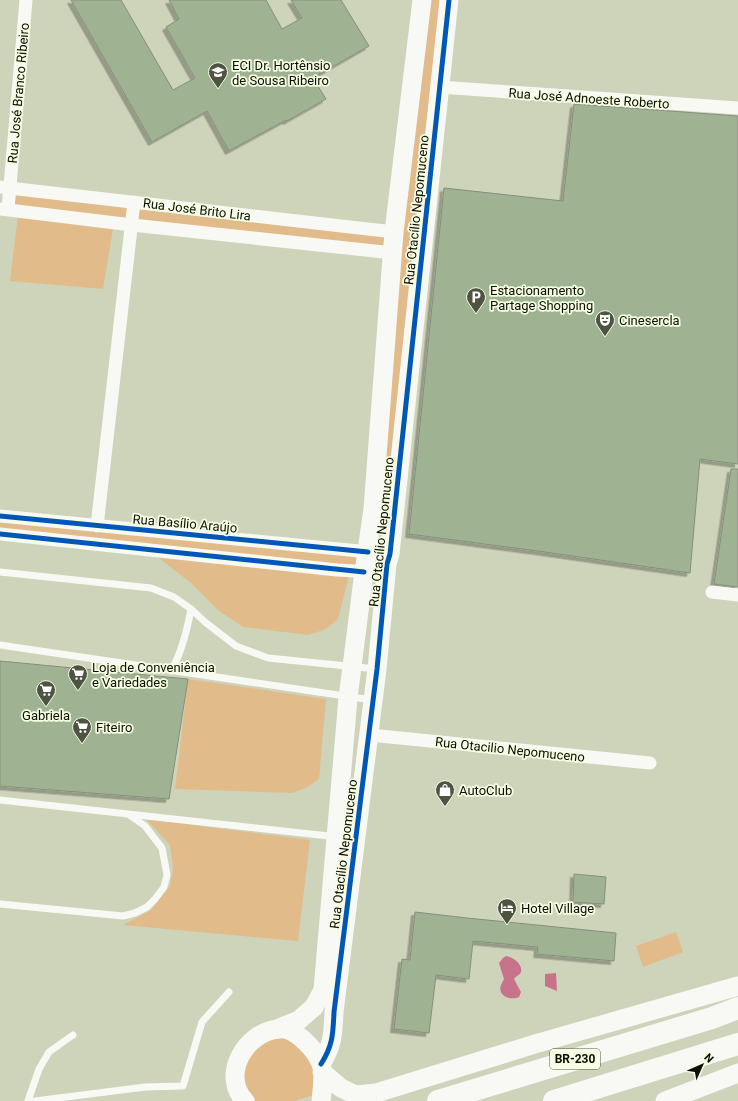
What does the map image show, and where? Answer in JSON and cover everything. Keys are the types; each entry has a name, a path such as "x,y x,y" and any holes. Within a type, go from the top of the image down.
{"highway":[{"name":"BR-230","path":"438,1101 712,1018 738,1008"},
{"name":"BR-230","path":"554,1101 732,1046"}],"street":[{"name":"Rua José Branco Ribeiro","path":"4,209 5,187 26,0"},
{"name":"Rua Otacílio Nepomuceno","path":"322,1068 329,1051 333,1031 337,837 348,698 373,508 394,232 422,0"},
{"name":"Rua Otacílio Nepomuceno","path":"245,1101 236,1088 234,1075 237,1061 246,1047 260,1034 299,1020 314,1006 323,990 334,957 356,839 378,669 449,0"},
{"name":"Rua José Adnoeste Roberto","path":"440,87 738,108"},
{"name":"Rua José Brito Lira","path":"5,187 394,232"},
{"path":"97,526 134,202"},
{"name":"Rua José Brito Lira","path":"4,209 132,225 393,252"},
{"name":"Rua Basílio Araújo","path":"0,516 390,554"},
{"path":"0,534 364,572 387,573"},
{"path":"712,592 738,595"},
{"name":"Rua Otacilio Nepomuceno","path":"370,735 650,763"},
{"path":"279,1028 292,1032 305,1041 322,1068 341,1088 356,1095 376,1093 535,1044 738,986"},
{"path":"321,1101 322,1068"},
{"path":"665,1101 738,1073"}],"lane":[{"path":"0,572 151,588 174,597 236,646 268,658 378,669"},
{"path":"171,671 184,642 191,609"},
{"path":"0,646 348,698 374,700"},
{"path":"0,800 356,839"},
{"path":"0,904 123,916 135,913 147,907 164,887 167,875 162,848 145,826 128,814"},
{"path":"35,1101 145,1087 183,1086 202,1022 229,992"},
{"path":"28,1101 38,1069 49,1052 73,1035"}],"shaded area":[{"path":"428,0 446,0 387,536 374,534 403,225"},
{"path":"14,188 130,206 129,222 11,206"},
{"path":"139,206 393,236 392,250 137,223"},
{"path":"18,215 113,229 103,289 10,281"},
{"path":"0,519 361,555 361,569 0,530"},
{"path":"155,555 349,576 338,619 326,629 308,635 243,627 219,611 191,583"},
{"path":"188,679 326,699 319,779 306,788 292,793 175,789"},
{"path":"146,819 310,840 298,941 123,925 151,910 170,886 173,867 170,845"},
{"path":"676,932 683,952 643,967 636,946"},
{"path":"506,956 517,961 521,969 521,972 514,979 521,992 519,997 516,998 506,997 500,989 504,979 499,963"},
{"path":"556,973 557,991 545,986 545,974"},
{"path":"283,1036 298,1041 316,1067 316,1094 295,1101 255,1101 243,1090 242,1067 266,1037"}],"building":[{"path":"71,0 121,0 173,90 195,78 166,27 179,19 169,0 266,0 282,29 302,18 291,0 341,0 369,46 313,78 326,99 229,151 207,111 152,142"},
{"path":"574,104 738,116 738,464 700,459 690,573 409,534 444,188 563,201"},
{"path":"731,469 738,469 738,587 714,584"},
{"path":"0,661 188,679 169,799 0,786"},
{"path":"574,874 606,877 604,904 573,902"},
{"path":"415,912 616,933 614,961 537,954 538,947 473,941 469,979 436,975 429,1033 394,1029 402,959 410,960"}],"cycle path":[{"path":"321,1064 328,1051 333,1033 334,1012 377,669 387,564 390,554 449,0"},
{"path":"0,516 368,552"},
{"path":"0,534 364,572"}],"place":[{"name":"ECI Dr. Hortênsio de Sousa Ribeiro","path":"218,89"},
{"name":"Estacionamento Partage Shopping","path":"476,314"},
{"name":"Cinesercla","path":"605,337"},
{"name":"Loja de Conveniência e Variedades","path":"78,691"},
{"name":"Gabriela","path":"46,707"},
{"name":"Fiteiro","path":"82,744"},
{"name":"AutoClub","path":"445,807"},
{"name":"Hotel Village","path":"507,925"}]}
